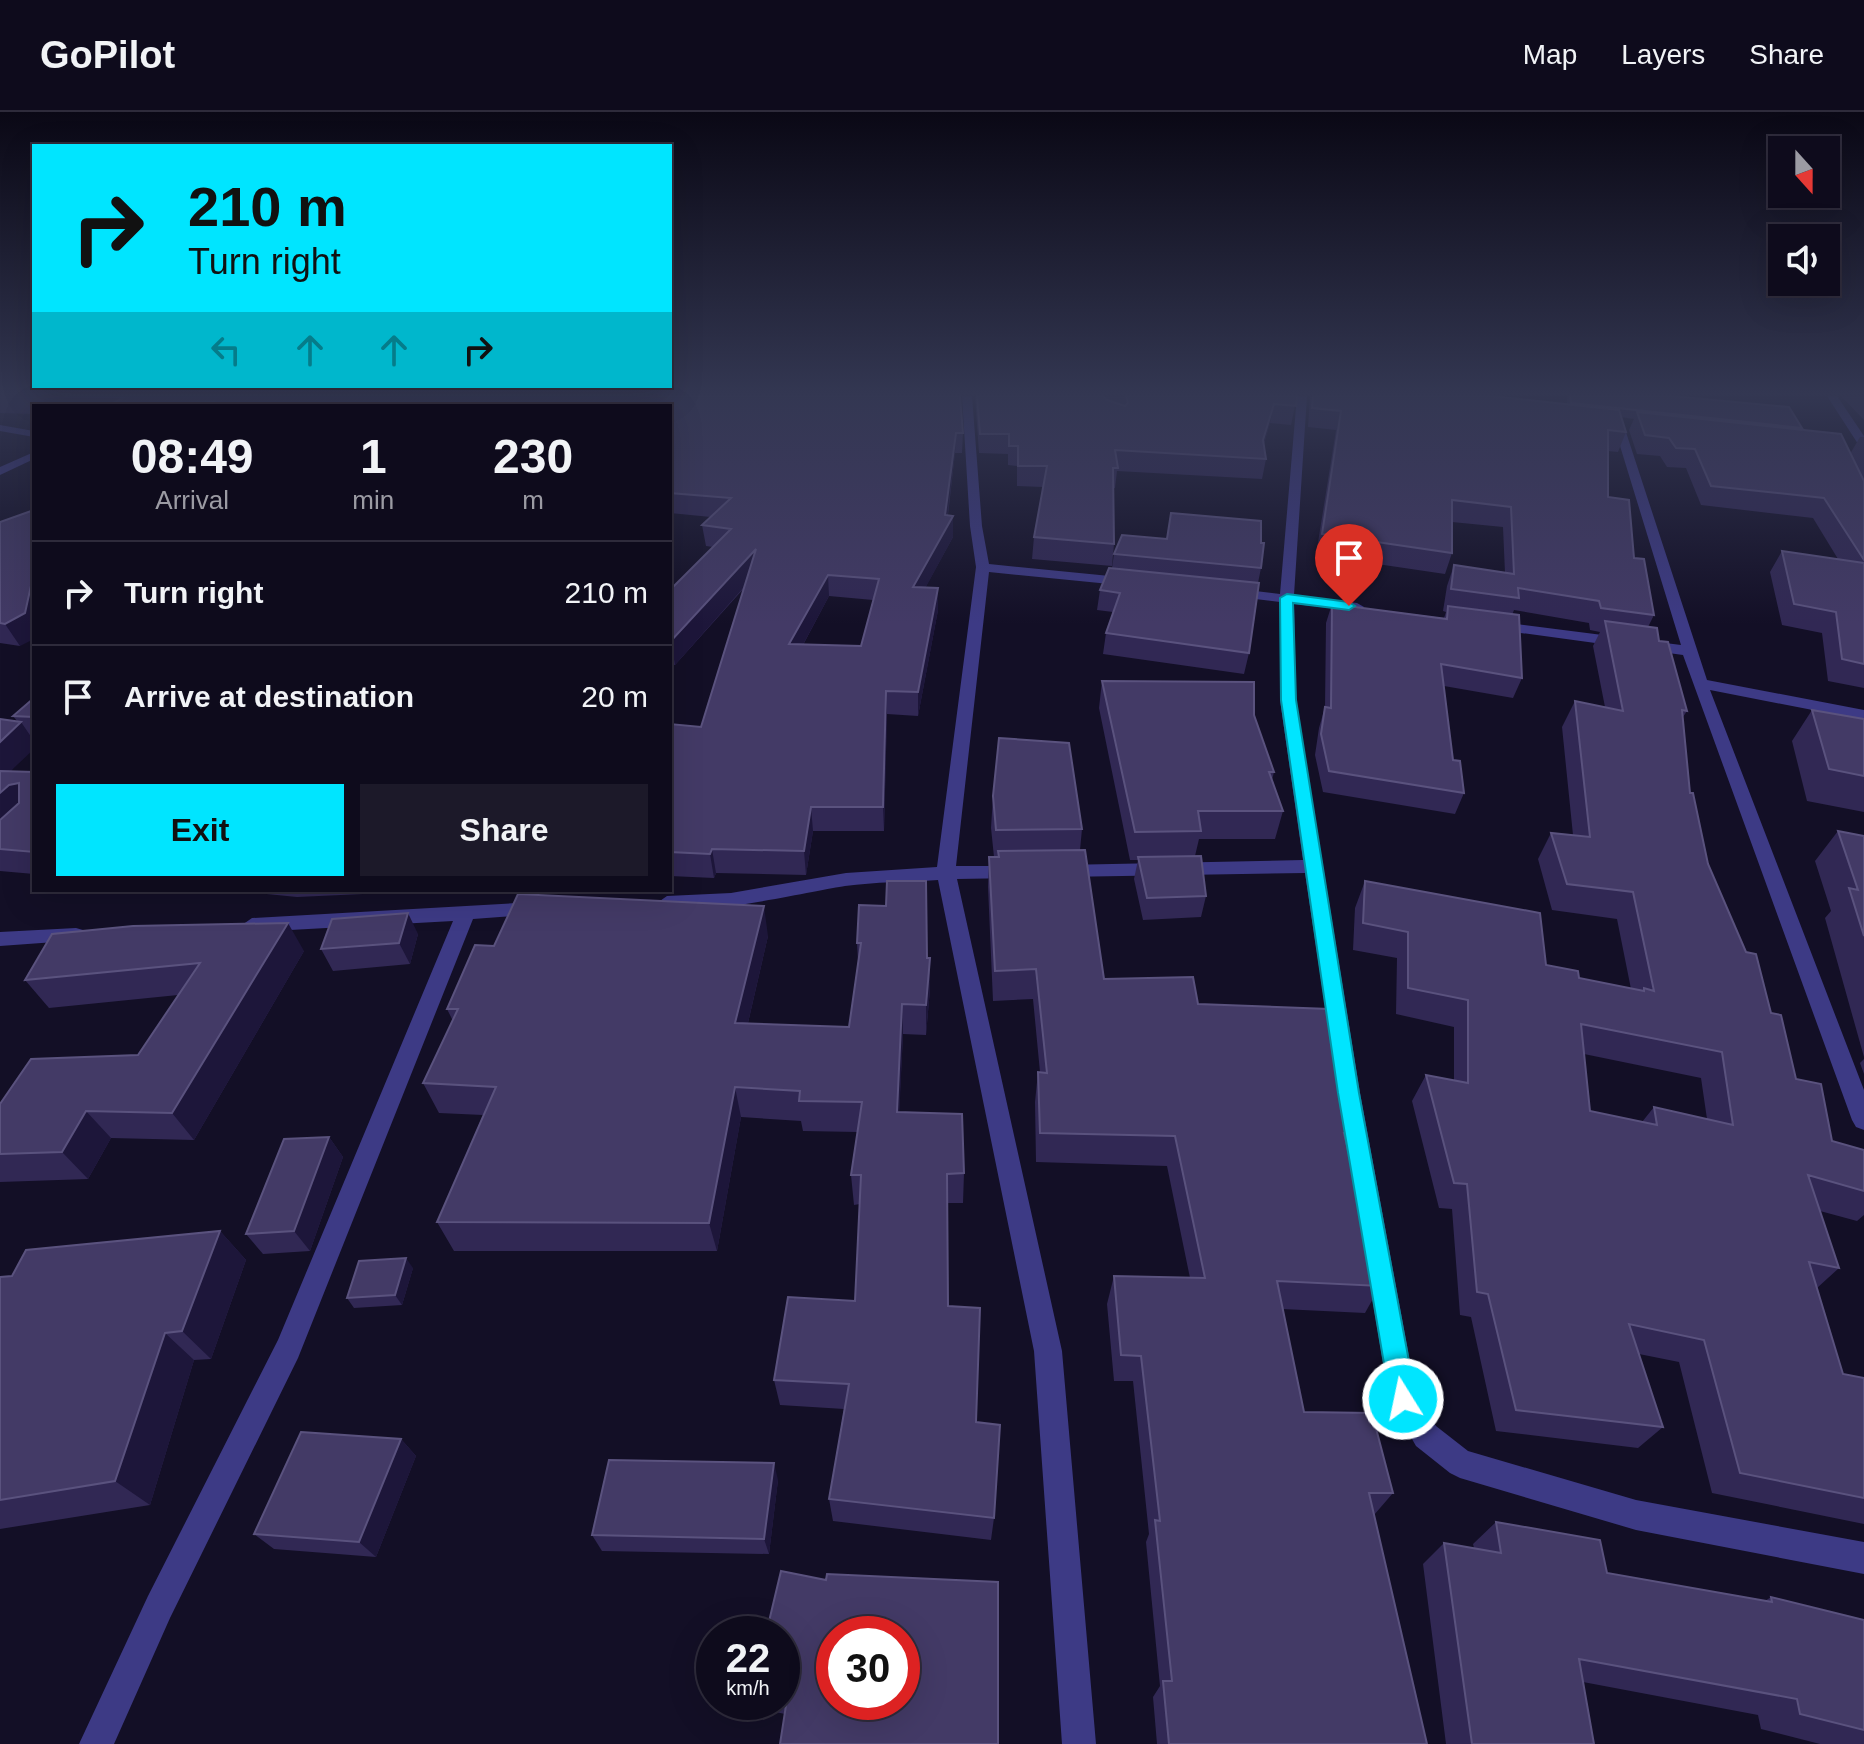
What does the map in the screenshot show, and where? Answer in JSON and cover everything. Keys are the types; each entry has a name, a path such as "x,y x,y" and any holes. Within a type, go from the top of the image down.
{"street":[{"path":"972,472 983,567 946,873 1048,1351 1079,1744"},
{"path":"1296,472 1287,598 1288,700 1349,1093 1403,1399 1426,1436 1460,1463 1636,1515 1864,1558"},
{"path":"1634,472 1700,683 1864,1120"},
{"path":"983,567 1150,584"},
{"path":"1211,590 1380,610"},
{"path":"1473,622 1690,651"},
{"path":"1700,683 1864,715"},
{"path":"652,904 731,900 846,879 946,873 1316,866"},
{"path":"233,926 558,908"},
{"path":"96,1744 159,1607 288,1349 466,913"},
{"path":"0,939 93,934"}],"building":[{"path":"672,472 951,472 945,515 953,516 913,587 938,588 918,692 886,691 883,807 811,807 804,851 712,849 710,854 672,852 672,724 701,727 756,549 672,640 672,588 731,529 702,525 731,498 672,493","holes":["828,575 879,579 861,646 789,644"]},
{"path":"1046,472 1113,472 1114,544 1034,537"},
{"path":"1332,472 1608,472 1608,497 1629,500 1634,558 1644,559 1654,615 1601,608 1599,601 1518,588 1519,598 1451,589 1454,565 1514,574 1511,507 1452,500 1452,553 1322,534"},
{"path":"1705,472 1860,472 1864,481 1864,560 1824,498 1711,486"},
{"path":"32,511 32,581 25,613 5,624 0,623 0,522"},
{"path":"1171,513 1261,521 1261,543 1264,543 1261,568 1114,554 1122,535 1167,539"},
{"path":"1782,551 1864,563 1864,664 1842,659 1836,612 1794,604"},
{"path":"1109,568 1259,583 1249,653 1106,633 1120,593 1100,590"},
{"path":"1332,604 1447,619 1448,606 1519,615 1522,678 1441,664 1453,760 1460,761 1464,793 1329,771 1321,734 1325,707 1331,708"},
{"path":"1605,621 1657,628 1659,641 1668,642 1687,711 1682,710 1690,793 1693,793 1708,864 1746,952 1756,954 1771,1013 1781,1015 1796,1079 1821,1084 1832,1141 1864,1150 1864,1191 1808,1175 1839,1268 1809,1262 1843,1374 1864,1378 1864,1498 1740,1473 1704,1340 1629,1324 1663,1427 1516,1410 1488,1294 1477,1292 1467,1184 1454,1183 1426,1075 1468,1083 1468,1000 1408,988 1408,932 1363,923 1365,881 1540,913 1546,965 1578,971 1579,978 1654,991 1633,892 1567,884 1551,833 1590,837 1575,701 1623,711","holes":["1581,1024 1722,1052 1733,1125 1654,1107 1657,1125 1590,1111"]},
{"path":"1102,681 1254,682 1254,715 1274,772 1269,772 1283,811 1198,811 1201,831 1135,832"},
{"path":"32,700 32,717 13,716"},
{"path":"1812,710 1864,719 1864,776 1829,769"},
{"path":"0,719 21,722 0,742"},
{"path":"999,738 1069,743 1082,829 996,830 993,796"},
{"path":"0,771 32,772 32,852 0,849 0,820 19,803 19,783 9,785 0,793"},
{"path":"1838,831 1864,836 1864,936 1849,888 1858,890"},
{"path":"1085,850 1104,979 1193,977 1198,1004 1329,1009 1359,1134 1344,1133 1380,1286 1277,1281 1304,1412 1372,1413 1393,1493 1369,1493 1427,1744 1169,1744 1163,1681 1172,1681 1155,1520 1160,1521 1141,1356 1121,1355 1114,1276 1205,1278 1175,1136 1040,1133 1038,1072 1047,1073 1036,969 995,971 989,857 999,857 998,851"},
{"path":"1201,856 1206,896 1147,898 1138,857"},
{"path":"887,881 926,881 927,958 930,958 926,1005 902,1004 897,1112 962,1114 964,1173 947,1174 948,1306 980,1308 976,1422 1000,1425 994,1518 829,1499 849,1384 774,1380 788,1297 855,1301 861,1175 851,1175 862,1102 799,1101 800,1091 735,1087 709,1223 437,1222 496,1087 423,1083 458,1009 447,1009 475,945 494,946 518,894 764,906 735,1023 849,1027 861,943 857,943 859,905 886,906"},
{"path":"408,913 399,943 321,949 332,919"},
{"path":"288,923 172,1113 86,1111 62,1152 0,1154 0,1104 31,1059 138,1055 200,963 25,980 52,934 133,926"},
{"path":"329,1137 294,1231 246,1234 284,1139"},
{"path":"220,1231 182,1331 165,1333 115,1481 0,1500 0,1277 12,1276 26,1250"},
{"path":"406,1258 395,1295 347,1298 359,1261"},
{"path":"301,1432 401,1439 359,1542 254,1534"},
{"path":"609,1460 774,1463 764,1539 592,1535"},
{"path":"1496,1522 1600,1540 1607,1573 1772,1602 1771,1597 1864,1620 1864,1730 1800,1714 1797,1699 1579,1659 1594,1744 1472,1744 1444,1543 1501,1553"},
{"path":"781,1571 826,1580 827,1574 998,1582 998,1744 780,1744 784,1720 800,1720 800,1616 770,1616"}],"route":[{"path":"1349,606 1287,598 1288,700 1349,1093 1403,1399"}]}
